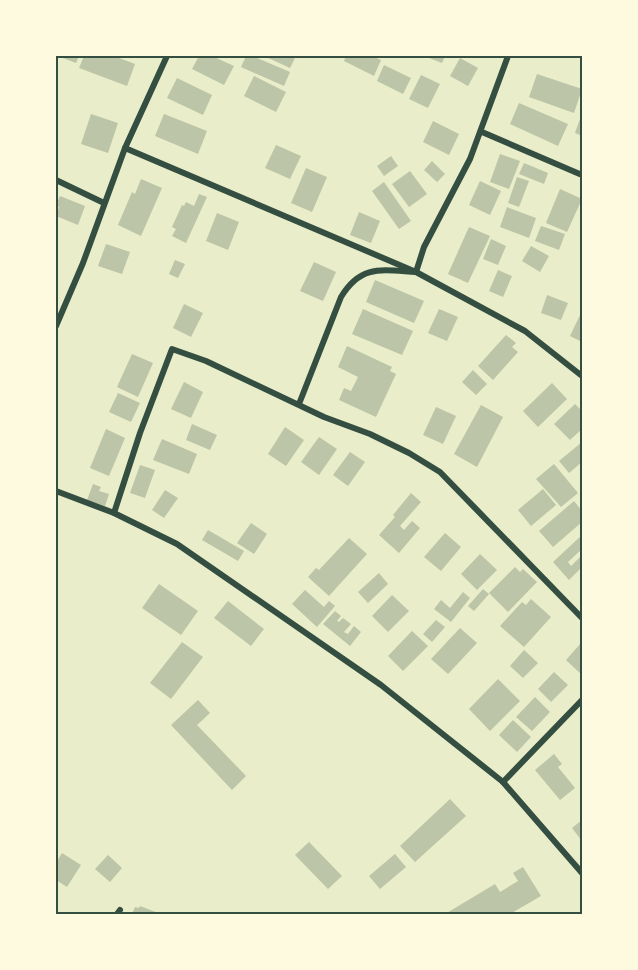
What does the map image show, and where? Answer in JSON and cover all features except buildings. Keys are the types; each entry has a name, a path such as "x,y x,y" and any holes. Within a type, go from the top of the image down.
{"street":[{"path":"56,326 83,263 125,148 166,56"},
{"path":"416,272 424,247 482,132 508,56"},
{"path":"482,132 582,175"},
{"path":"125,148 416,272 525,330 582,376"},
{"path":"56,180 104,203"},
{"path":"298,404 341,297 350,282 363,274 382,270 416,272"},
{"path":"114,513 140,433 172,349 186,352 324,417 389,444 440,472 582,618"},
{"path":"56,491 114,513 177,544 381,685 503,782 582,873"},
{"path":"503,782 582,700"}]}
